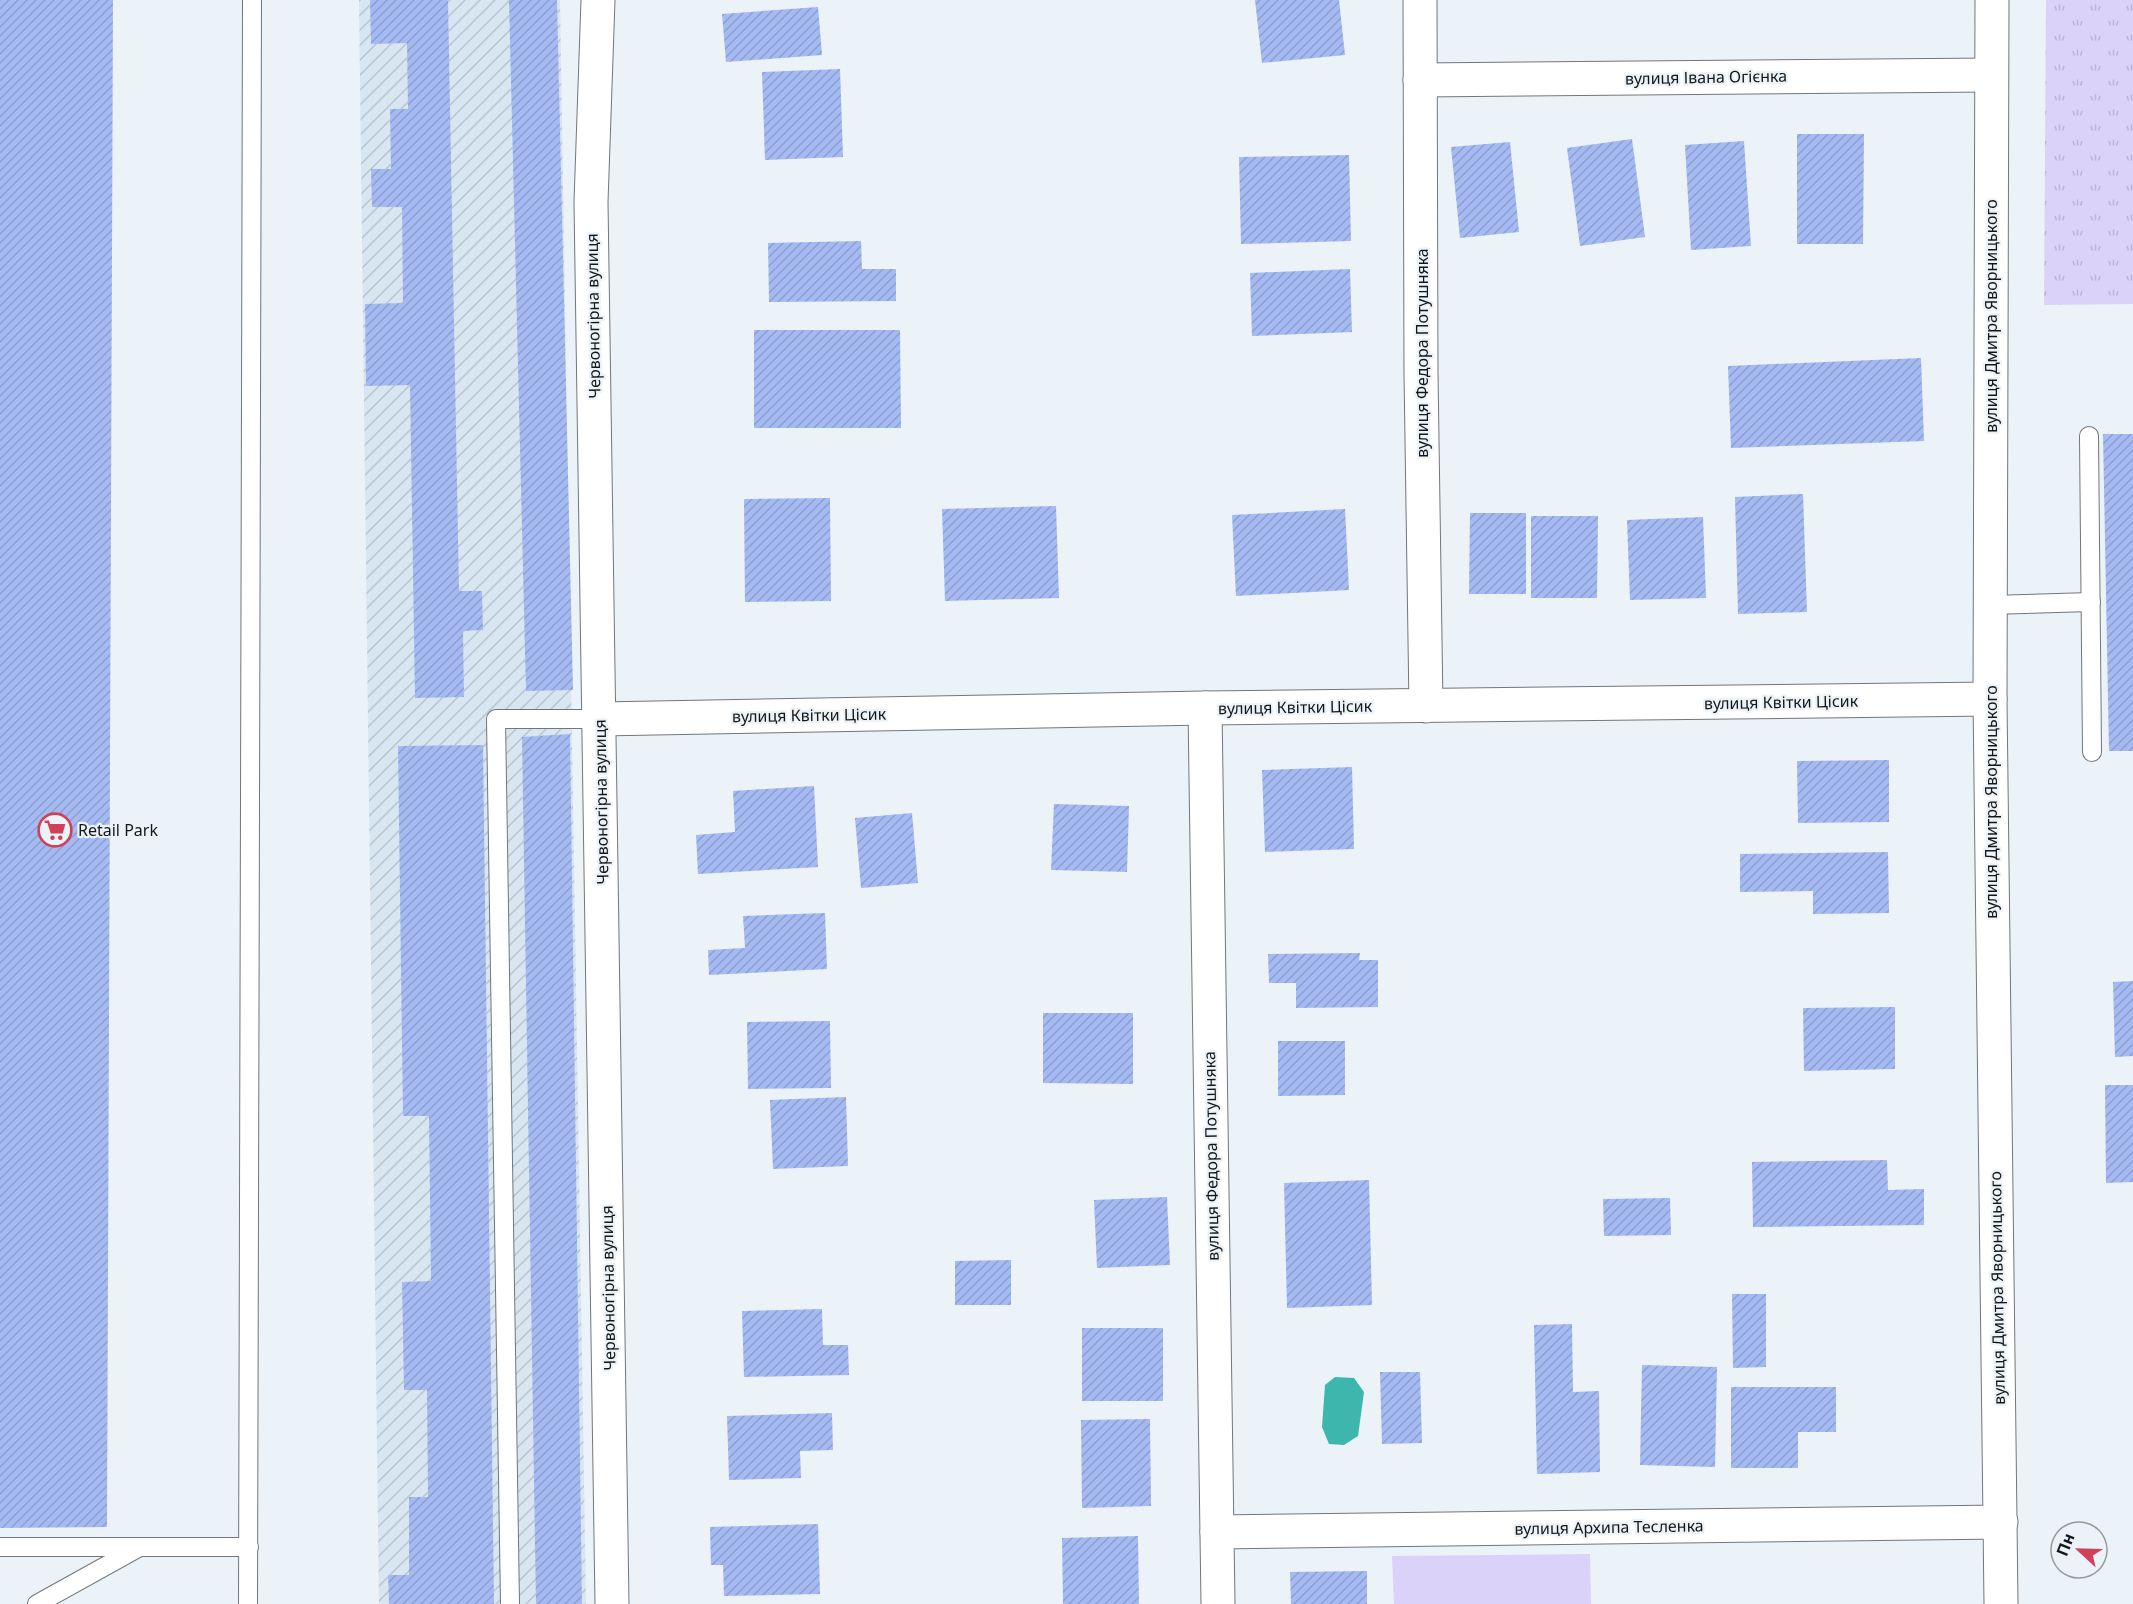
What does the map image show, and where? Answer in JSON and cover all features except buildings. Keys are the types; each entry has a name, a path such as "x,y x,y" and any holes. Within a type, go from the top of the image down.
{"street":[{"name":"Червоногірна вулиця","path":"598,0 591,202 612,1604"},
{"name":"вулиця Федора Потушняка","path":"1420,0 1421,373 1426,705"},
{"name":"вулиця Дмитра Яворницького","path":"1992,0 1990,699 2001,1604"},
{"name":"вулиця Івана Огієнка","path":"1420,80 1991,75"},
{"name":"вулиця Квітки Цісик","path":"600,718 1990,699"},
{"name":"вулиця Федора Потушняка","path":"1205,708 1218,1604"},
{"name":"вулиця Архипа Тесленка","path":"1217,1532 2001,1522"}],"lane":[{"path":"248,1604 252,0"},
{"path":"2089,436 2092,752"},
{"path":"1990,605 2091,602"},
{"path":"510,1604 496,719 600,718"},
{"path":"37,1604 140,1546"},
{"path":"0,1547 249,1547"}],"shaded area":[{"path":"359,0 560,0 586,1604 379,1604"},
{"path":"1335,1377 1354,1378 1364,1392 1358,1436 1344,1445 1329,1444 1322,1427 1325,1385"}],"green space":[{"path":"2046,0 2133,0 2133,304 2044,305"},
{"path":"1590,1554 1591,1604 1394,1604 1392,1556"}],"place":[{"name":"Retail Park","path":"55,830"}]}
